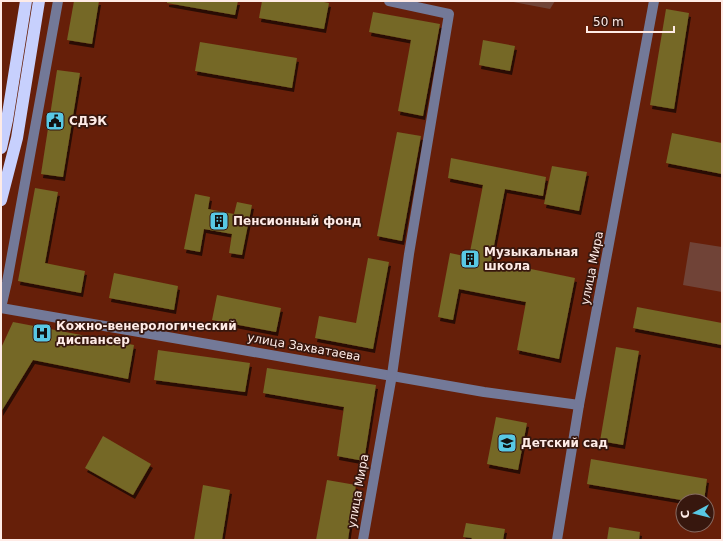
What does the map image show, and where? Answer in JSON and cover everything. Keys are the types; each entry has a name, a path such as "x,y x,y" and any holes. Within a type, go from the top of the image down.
{"highway":[{"path":"1,148 7,120 26,1"},
{"path":"1,199 17,138 39,1"}],"street":[{"path":"1,308 58,1"},
{"name":"улица Мира","path":"363,540 392,375 411,246 449,14 389,1"},
{"name":"улица Мира","path":"557,540 579,405 654,1"},
{"name":"улица Захватаева","path":"1,308 484,392 579,405"}],"shaded area":[{"path":"508,1 555,1 550,9"},
{"path":"690,242 722,247 722,292 683,285"}],"building":[{"path":"74,1 99,1 92,44 67,40"},
{"path":"167,1 238,1 235,15 167,3"},
{"path":"262,1 319,1 329,3 324,29 259,18"},
{"path":"666,9 689,13 674,109 650,105"},
{"path":"373,12 440,24 423,116 398,111 411,40 369,32"},
{"path":"483,40 515,46 510,71 479,65"},
{"path":"200,42 297,58 292,88 195,71"},
{"path":"57,70 80,73 63,177 41,174"},
{"path":"397,132 421,136 402,241 377,236"},
{"path":"672,133 722,143 722,174 666,163"},
{"name":"Музыкальная школа","path":"451,158 546,177 543,196 505,189 491,261 575,278 559,359 517,350 526,302 459,289 453,320 438,317 450,253 469,257 483,185 448,178"},
{"path":"552,166 587,172 579,211 544,204"},
{"path":"35,188 58,192 45,263 85,271 81,293 18,281"},
{"name":"Пенсионный фонд","path":"195,194 210,197 208,209 234,214 237,202 252,205 242,255 229,253 232,234 204,229 200,252 184,249"},
{"path":"368,258 389,262 373,349 315,338 319,316 356,323"},
{"path":"114,273 178,286 174,310 109,298"},
{"path":"217,295 281,308 276,332 212,320"},
{"path":"637,307 722,323 722,345 633,328"},
{"path":"13,322 134,345 128,379 33,360 1,412 1,348"},
{"path":"616,347 639,351 623,445 600,441"},
{"path":"158,350 250,363 245,392 154,380"},
{"path":"267,368 376,385 364,461 337,456 344,407 263,393"},
{"name":"Детский сад","path":"496,417 527,423 518,470 487,464"},
{"path":"103,436 151,464 133,495 85,468"},
{"path":"591,459 707,479 705,493 675,493 675,499 587,484"},
{"path":"327,480 356,485 348,540 316,540"},
{"path":"203,485 230,490 222,540 194,540"},
{"path":"466,523 505,529 503,540 471,540 472,538 463,537"},
{"path":"609,527 640,532 639,540 607,540"}],"place":[{"name":"СДЭК","path":"55,121"},
{"name":"Пенсионный фонд","path":"219,221"},
{"name":"Музыкальная школа","path":"470,259"},
{"name":"Кожно-венерологический диспансер","path":"42,333"},
{"name":"Детский сад","path":"507,443"}]}
